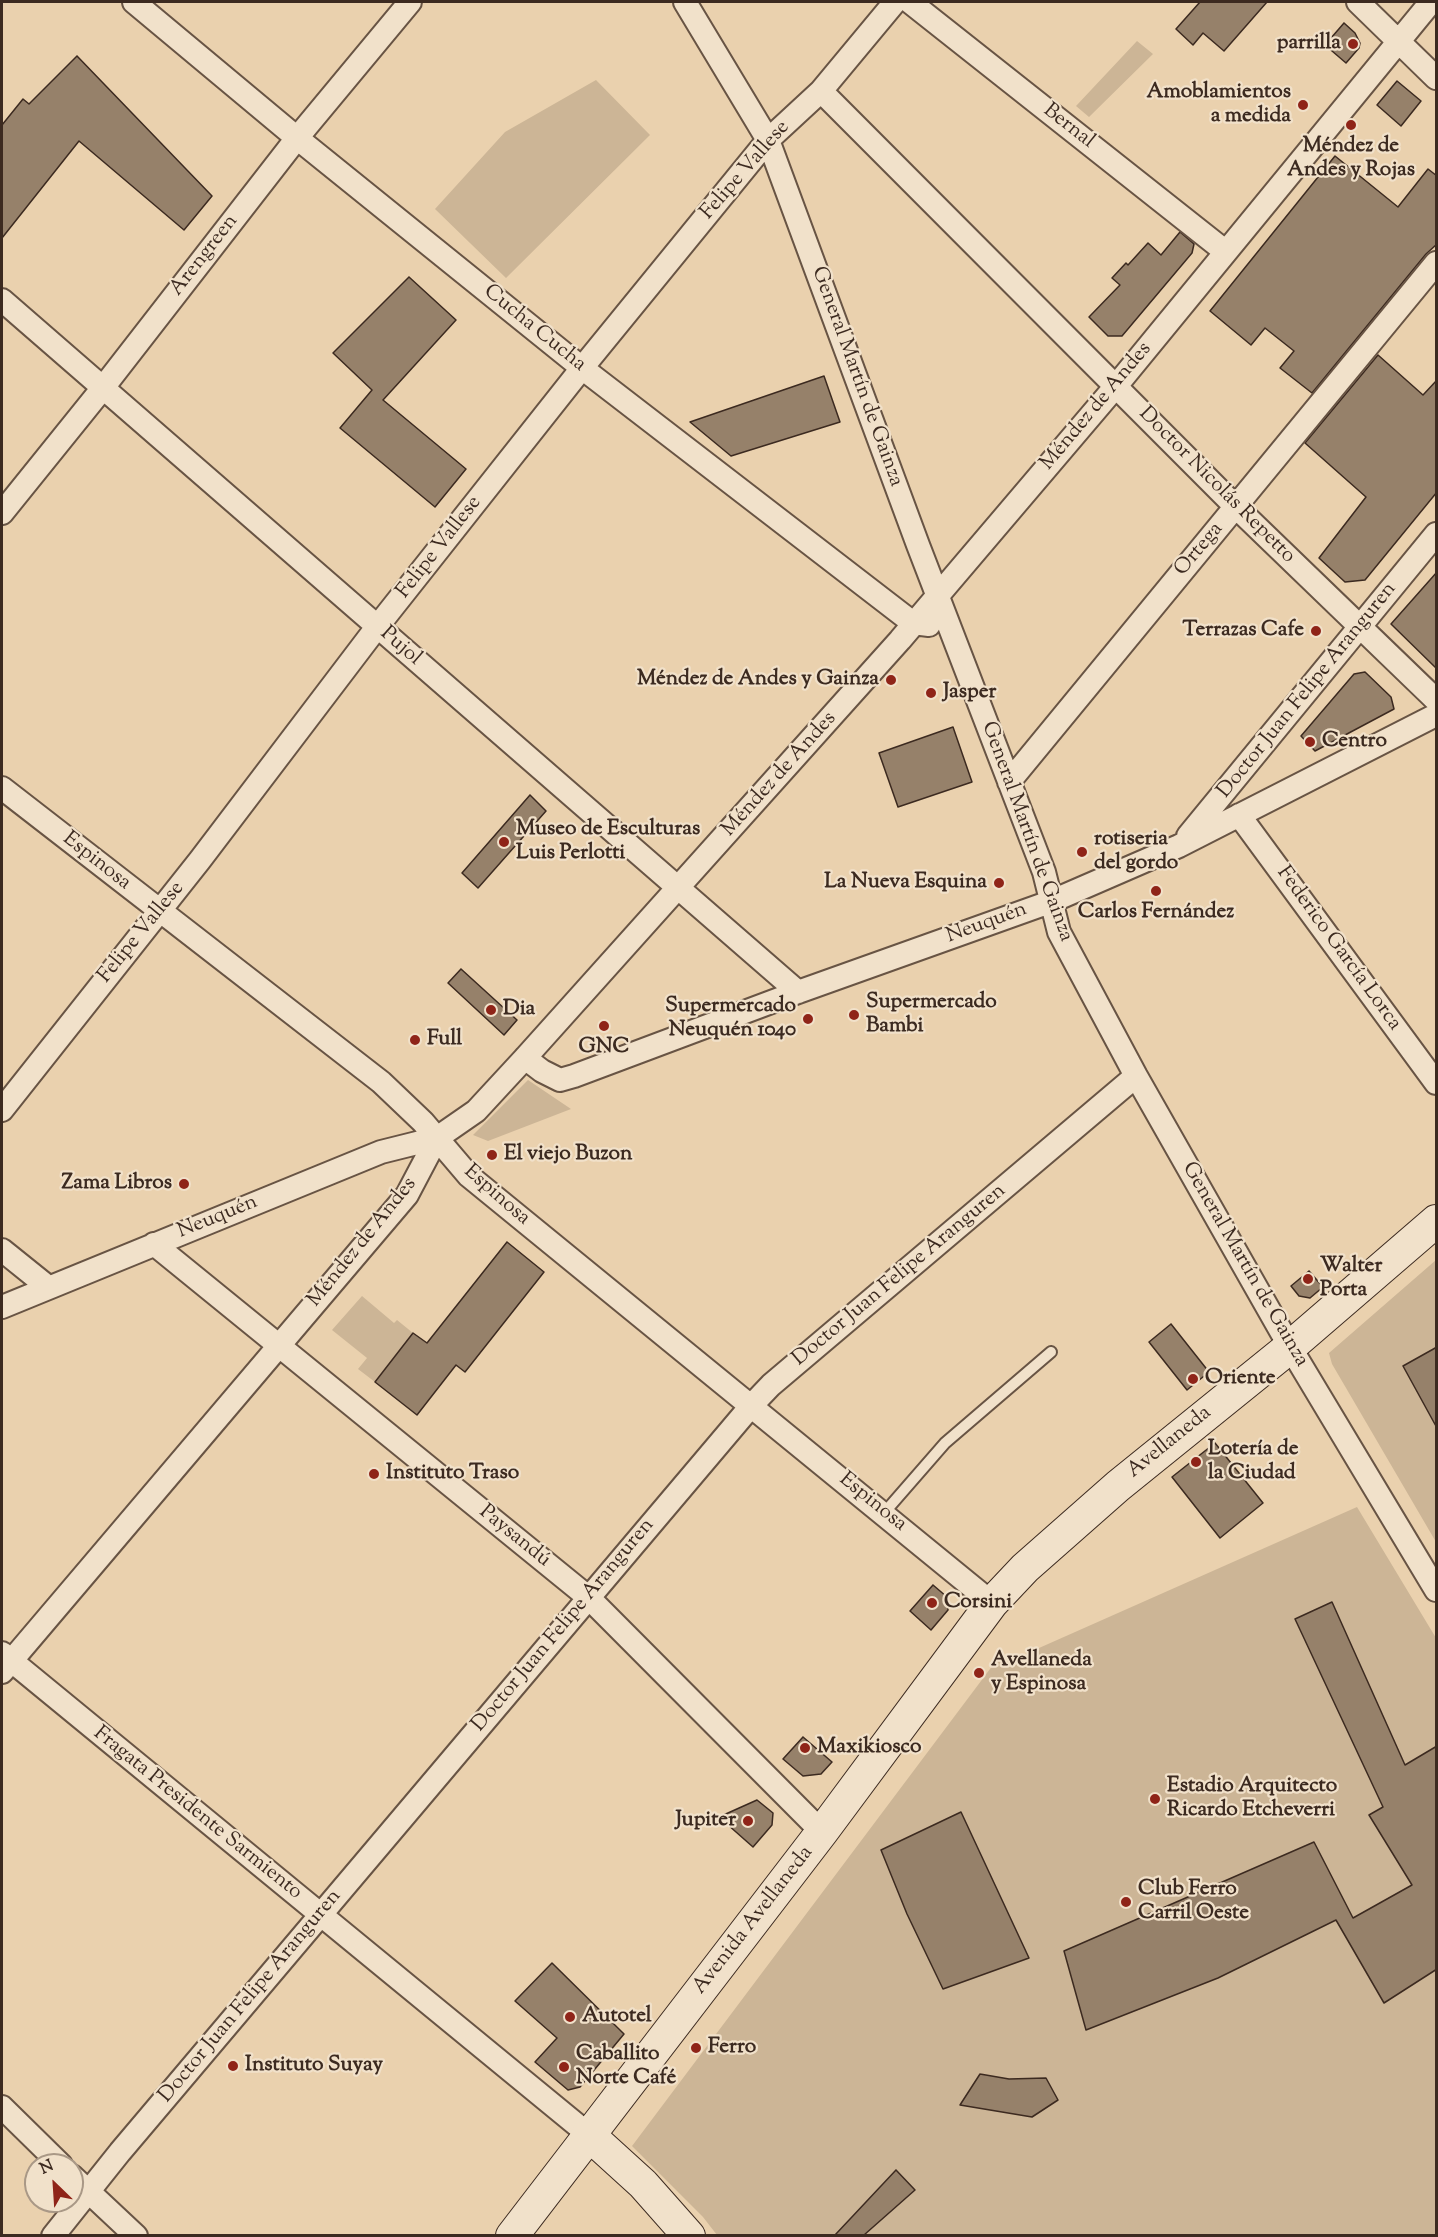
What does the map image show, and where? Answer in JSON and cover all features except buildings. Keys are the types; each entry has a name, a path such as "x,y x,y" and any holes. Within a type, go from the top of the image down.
{"main road":[{"name":"Avellaneda","path":"992,1602 1025,1568 1118,1486 1290,1347 1437,1221"},
{"name":"Avenida Avellaneda","path":"512,2235 822,1832 992,1602"},
{"path":"588,2134 643,2184 689,2235"}],"street":[{"name":"Cucha Cucha","path":"134,2 297,138 582,368 914,623 950,628"},
{"name":"Arengreen","path":"2,513 102,389 297,138 410,2"},
{"name":"General Martín de Gainza","path":"685,2 768,140 937,595 1044,872 1059,932 1136,1076 1290,1347 1437,1590"},
{"name":"Felipe Vallese","path":"2,1110 200,860 377,627 582,368 768,140 821,90 895,2"},
{"name":"Bernal","path":"910,2 1226,252"},
{"path":"1358,2 1437,78"},
{"name":"Méndez de Andes","path":"5,1662 407,1195 437,1138 476,1110 525,1058 914,623 1116,386 1431,2"},
{"name":"Doctor Nicolás Repetto","path":"821,90 1236,507 1437,700"},
{"name":"Ortega","path":"1009,782 1437,263"},
{"name":"Pujol","path":"2,300 798,992"},
{"name":"Doctor Juan Felipe Aranguren","path":"1179,846 1437,534"},
{"name":"Neuquén","path":"525,1058 542,1071 560,1080 1050,902 1179,846 1437,715"},
{"name":"Espinosa","path":"2,788 381,1082 403,1101 469,1176 992,1602"},
{"name":"Federico García Lorca","path":"1239,815 1437,1083"},
{"name":"Doctor Juan Felipe Aranguren","path":"53,2235 751,1406 780,1378 1136,1076"},
{"name":"Neuquén","path":"2,1306 381,1152 437,1138"},
{"name":"Paysandú","path":"154,1244 588,1597 822,1832"},
{"path":"2,1250 48,1287"},
{"name":"Fragata Presidente Sarmiento","path":"5,1662 321,1915 588,2134"},
{"path":"2,2107 49,2153"},
{"path":"84,2187 136,2235"}],"lane":[{"path":"884,1513 945,1443 1051,1352"}],"shaded area":[{"path":"1137,41 1153,54 1089,117 1076,106"},
{"path":"596,80 650,135 506,278 435,209 505,132"},
{"path":"528,1080 571,1109 488,1141 473,1135"},
{"path":"1436,1260 1436,1542 1332,1364 1329,1353"},
{"path":"362,1296 394,1323 397,1320 413,1333 375,1382 358,1369 367,1358 332,1330"},
{"name":"Club Ferro Carril Oeste","path":"1357,1507 1436,1638 1436,2235 717,2235 703,2217 632,2146 999,1657 1021,1656"}],"place":[{"name":"parrilla","path":"1353,44"},
{"name":"Amoblamientos a medida","path":"1303,105"},
{"name":"Méndez de Andes y Rojas","path":"1351,125"},
{"name":"Terrazas Cafe","path":"1316,631"},
{"name":"Méndez de Andes y Gainza","path":"891,680"},
{"name":"Jasper","path":"931,693"},
{"name":"Centro","path":"1310,742"},
{"name":"Museo de Esculturas Luis Perlotti","path":"504,842"},
{"name":"rotiseria del gordo","path":"1082,852"},
{"name":"La Nueva Esquina","path":"999,883"},
{"name":"Carlos Fernández","path":"1156,891"},
{"name":"Dia","path":"491,1010"},
{"name":"Supermercado Bambi","path":"854,1015"},
{"name":"Supermercado Neuquén 1040","path":"808,1019"},
{"name":"GNC","path":"604,1026"},
{"name":"Full","path":"415,1040"},
{"name":"El viejo Buzon","path":"492,1155"},
{"name":"Zama Libros","path":"184,1184"},
{"name":"Walter Porta","path":"1308,1279"},
{"name":"Oriente","path":"1193,1379"},
{"name":"Lotería de la Ciudad","path":"1196,1462"},
{"name":"Instituto Traso","path":"374,1474"},
{"name":"Corsini","path":"932,1603"},
{"name":"Avellaneda y Espinosa","path":"979,1673"},
{"name":"Maxikiosco","path":"805,1748"},
{"name":"Estadio Arquitecto Ricardo Etcheverri","path":"1155,1799"},
{"name":"Jupiter","path":"748,1821"},
{"name":"Club Ferro Carril Oeste","path":"1126,1902"},
{"name":"Autotel","path":"570,2017"},
{"name":"Ferro","path":"696,2048"},
{"name":"Instituto Suyay","path":"233,2066"},
{"name":"Caballito Norte Café","path":"564,2067"}]}
